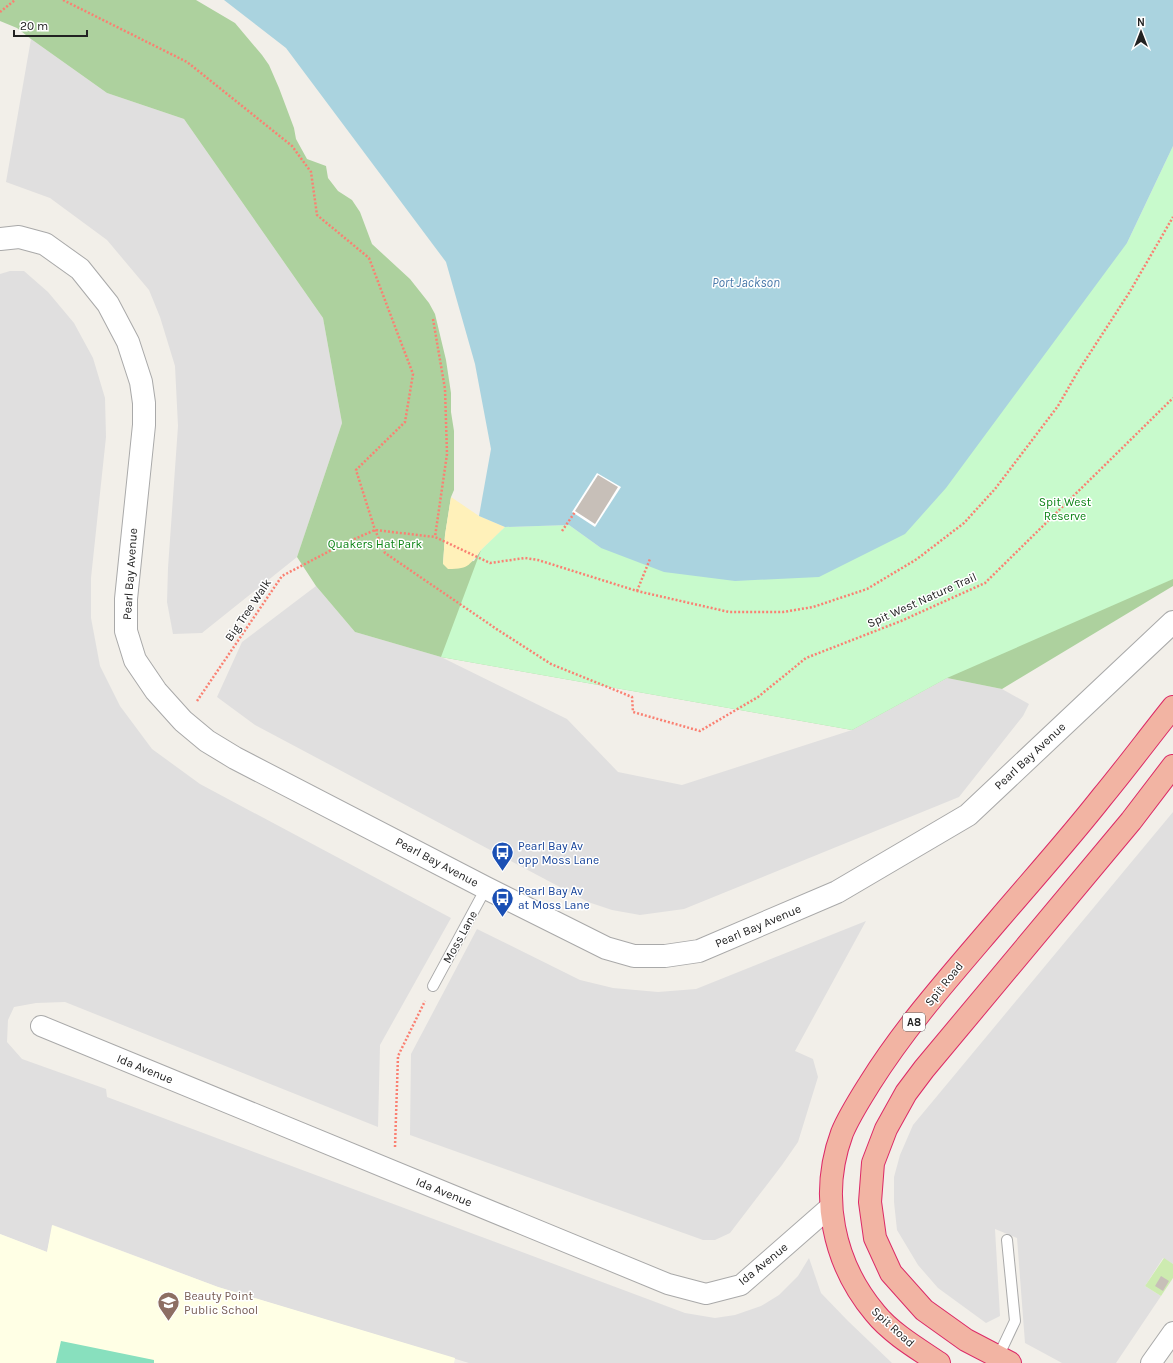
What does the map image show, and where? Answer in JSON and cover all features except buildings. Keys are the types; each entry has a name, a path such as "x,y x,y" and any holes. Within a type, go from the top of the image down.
{"highway":[{"name":"Spit Road","path":"939,1363 907,1343 875,1314 849,1274 837,1243 830,1208 833,1166 842,1133 860,1099 885,1058 943,984 1102,798 1173,707"},
{"path":"1004,1360 966,1340 924,1310 891,1273 875,1238 870,1202 873,1163 886,1128 906,1093 924,1069 1131,821 1173,766"}],"street":[{"name":"Pearl Bay Avenue","path":"0,239 19,237 45,244 80,269 108,304 128,342 141,382 144,403 144,425 126,599 126,631 135,660 156,690 183,721 207,741 235,758 486,888 606,948 634,956 665,956 699,951 837,892 968,815 1173,622"},
{"name":"Ida Avenue","path":"41,1026 668,1284 706,1294 741,1285 830,1208"},
{"path":"1151,1363 1173,1332"}],"lane":[{"name":"Moss Lane","path":"433,986 486,888"},
{"path":"1004,1360 1015,1322 1007,1240"}],"path":[{"path":"0,12 15,0"},
{"path":"63,0 187,62 292,146 311,172 317,215 369,258 413,374 405,422 356,470 375,530 435,538 490,563 525,558 538,560 637,591 729,612 783,612 813,607 867,589 917,559 964,523 990,495 1058,406 1077,373 1129,293 1173,217"},
{"path":"433,319 445,389 447,454 435,538"},
{"name":"Spit West Nature Trail","path":"375,530 385,553 551,664 632,697 633,712 700,731 758,697 806,658 901,621 984,584 1173,398"},
{"path":"562,531 575,513"},
{"name":"Big Tree Walk","path":"183,721 282,576 343,544 375,530"},
{"path":"637,591 650,559"},
{"path":"394,1171 398,1056 433,986"}],"shaded area":[{"path":"31,39 107,93 184,119 323,318 342,423 297,557 202,633 173,634 167,602 178,426 175,366 160,317 149,290 107,240 50,198 6,182"},
{"path":"10,271 24,271 48,292 74,323 93,358 105,398 106,437 91,578 91,618 100,666 120,706 152,749 200,784 451,918 380,1045 378,1127 65,1002 36,1003 14,1007 8,1020 7,1042 22,1059 106,1089 107,1097 685,1313 715,1318 735,1315 761,1306 779,1295 798,1276 809,1258 821,1293 892,1363 469,1363 218,1287 53,1225 47,1252 0,1234 0,274"},
{"path":"316,586 355,632 441,657 567,719 618,772 682,785 852,730 947,678 1002,689 1029,704 1023,716 959,797 684,909 640,915 612,910 588,902 255,725 217,697 242,642"},
{"path":"1173,812 1173,1264 1163,1258 1145,1286 1161,1296 1116,1363 1062,1363 1025,1343 1017,1238 995,1229 1000,1316 986,1323 938,1288 918,1265 897,1230 894,1202 894,1177 900,1155 913,1125"},
{"path":"866,921 795,1051 813,1059 818,1077 798,1142 730,1233 715,1240 703,1240 410,1135 411,1054 477,929 580,980 613,988 658,992 696,989"},
{"name":"Beauty Point Public School","path":"52,1225 218,1287 455,1358 454,1363 0,1363 0,1234 47,1252"}],"green space":[{"name":"Quakers Hat Park","path":"0,0 196,0 235,23 262,55 269,65 279,88 294,128 296,139 307,159 326,166 328,178 338,191 352,200 360,212 372,244 410,279 429,303 435,314 446,360 451,393 451,412 454,431 454,490 451,497 445,535 443,564 474,561 481,550 558,575 1173,338 1173,586 1002,689 947,678 852,730 441,657 355,632 316,586 297,557 342,423 323,318 184,119 107,93 17,28 0,21"},
{"name":"Spit West Reserve","path":"1173,146 1173,579 947,678 852,730 441,657 481,550 505,527 569,525 601,548 1127,243"},
{"path":"1164,1258 1173,1264 1173,1278 1161,1296 1145,1286"},
{"path":"61,1341 154,1360 154,1363 56,1363"}],"sand":[{"path":"451,497 479,516 505,527 482,549 469,565 456,569 448,569 443,564 445,535"}],"water":[{"name":"Port Jackson","path":"224,0 1173,0 1173,146 1127,243 946,488 905,534 819,577 735,581 664,572 601,548 569,525 505,527 479,516 491,449 475,364 446,262 286,48"}],"pier":[{"path":"597,473 621,487 595,527 572,512"}],"place":[{"name":"Pearl Bay Av opp Moss Lane","path":"503,872"},
{"name":"Pearl Bay Av at Moss Lane","path":"503,918"},
{"name":"Beauty Point Public School","path":"168,1322"}]}
